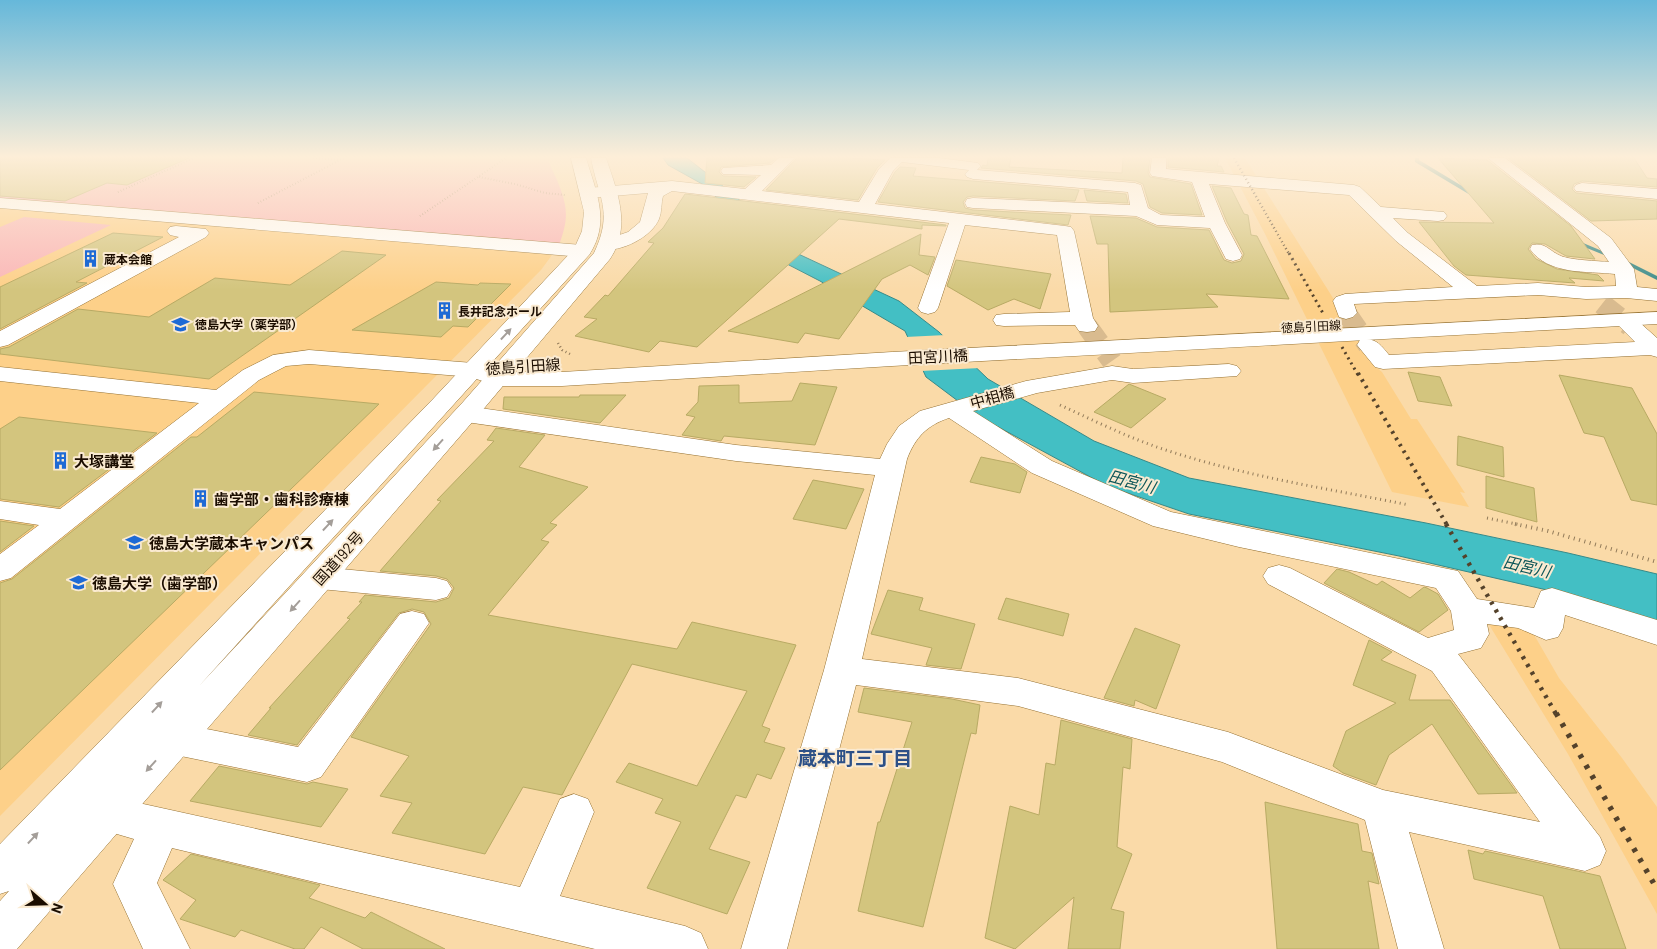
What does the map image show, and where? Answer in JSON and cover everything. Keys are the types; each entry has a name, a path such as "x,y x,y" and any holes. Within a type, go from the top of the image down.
{"main road":[{"name":"国道192号","path":"0,874 493,372 597,263 592,230 593,212 586,202"},
{"name":"国道192号","path":"595,248 615,223 612,202"},
{"path":"0,203 595,248 640,232 654,213 653,202"},
{"path":"824,202 865,207 967,213 1140,211 1157,220 1216,223"},
{"path":"865,207 868,202"},
{"path":"928,308 967,213 968,202"},
{"path":"1138,202 1140,211"},
{"path":"1208,202 1216,223 1233,255"},
{"path":"1366,202 1402,237 1472,292"},
{"path":"1553,202 1605,242 1619,262 1627,281 1626,292"},
{"path":"1375,212 1438,216"},
{"path":"967,213 1066,231 1084,322 1004,320"},
{"path":"0,340 200,233 148,228"},
{"path":"1539,249 1556,262 1619,262"},
{"path":"1346,313 1343,301 1352,298 1538,289 1594,299 1626,292 1657,296"},
{"name":"徳島引田線","path":"974,348 1100,337 1657,307"},
{"path":"974,348 1657,318"},
{"path":"1368,345 1383,362 1648,339"},
{"name":"田宮川橋","path":"883,352 974,348"},
{"name":"徳島引田線","path":"0,570 219,398 263,368 295,357 562,379 883,352"},
{"name":"中相橋","path":"764,949 842,670 890,468 898,447 916,424 930,416 955,408 1028,387 1112,367 1133,376 1229,371"},
{"name":"国道192号","path":"0,934 466,414 493,372"},
{"path":"0,374 219,398"},
{"path":"842,670 1018,692 1228,748 1382,808 1585,851 1437,652 1441,646 1469,638 1472,634 1467,610 1447,578 1239,537 1163,519 1042,467 955,408"},
{"path":"466,414 736,453 890,468"},
{"path":"0,510 67,519"},
{"path":"1279,576 1442,661"},
{"path":"320,578 436,589"},
{"path":"1467,610 1525,617 1546,628 1552,599 1657,633"},
{"path":"176,739 307,765 412,623"},
{"path":"1382,808 1421,949"},
{"path":"532,911 574,812"},
{"path":"107,814 532,911 685,949"},
{"path":"161,825 135,884 167,949"}],"path":[{"path":"256,205 261,202"},
{"path":"419,217 440,202"},
{"path":"1028,387 1060,405 1121,434 1185,456 1246,473 1409,505"},
{"path":"1488,518 1556,534 1657,562"}],"shaded area":[{"path":"51,202 564,202 566,220 559,245"},
{"path":"1248,202 1273,202 1377,368 1382,372 1411,419 1417,419 1465,493 1460,492 1469,507 1392,492"},
{"name":"徳島大学蔵本キャンパス","path":"0,207 552,255 541,270 0,816"},
{"path":"24,217 111,225 0,277 0,227"},
{"path":"1488,623 1529,626 1559,678 1622,758 1657,807 1657,914 1568,754"}],"water":[{"name":"田宮川","path":"720,202 741,202 777,244 899,301 939,332 988,379 1094,441 1189,478 1426,523 1657,574 1657,622 1595,601 1399,556 1189,514 1107,486 978,416 926,377 905,331 820,281 756,248"}],"pier":[{"path":"946,335 980,368 921,371 905,337"}],"building":[{"path":"680,202 755,202 946,225 922,225 922,229 839,219 697,347 660,341 649,352 575,336 597,319 584,317 605,295 608,296 654,243 648,242 663,228"},
{"path":"880,202 963,202 965,208 973,210 1071,215 1068,225"},
{"path":"1149,202 1197,202 1202,215 1162,213 1150,207"},
{"path":"1219,202 1238,202 1244,214 1248,215 1251,235 1257,236 1289,299 1206,294 1218,307 1110,312 1108,244 1097,244 1090,216 1136,218 1157,227 1209,230 1224,260 1232,263 1241,261 1244,254"},
{"path":"1476,202 1541,202 1571,226 1595,259 1566,256 1545,244 1532,243 1528,249 1536,259 1557,269 1598,275 1604,281 1569,278 1575,283 1466,275 1454,266 1419,222 1494,223"},
{"path":"1566,202 1657,202 1657,219 1591,221"},
{"name":"蔵本会館","path":"113,233 163,237 76,282 87,283 0,329 0,287"},
{"path":"921,234 919,255 935,257 928,275 910,265 882,279 839,339 805,333 798,343 728,331"},
{"path":"342,251 386,255 209,379 0,354 0,349 9,347 78,309 149,317 215,278 290,285"},
{"path":"956,260 1051,274 1040,309 1014,299 988,310 947,286"},
{"path":"436,282 478,285 480,283 511,284 468,327 453,326 441,337 352,330"},
{"path":"1408,372 1440,377 1452,406 1418,401"},
{"path":"1559,375 1632,388 1657,434 1657,505 1631,500 1604,437 1584,433"},
{"path":"800,383 837,387 815,445 724,436 721,441 682,435 695,417 686,415 698,402 699,386 739,385 739,403 792,401"},
{"path":"1129,384 1166,399 1131,428 1094,412"},
{"name":"歯学部・歯科診療棟","path":"254,392 379,404 0,770 0,583 12,579 191,437 197,437"},
{"path":"580,395 626,395 600,423 503,409 504,397 579,397"},
{"name":"大塚講堂","path":"19,417 157,433 59,507 0,499 0,429"},
{"path":"496,428 545,435 519,467 588,487 550,523 557,525 541,540 549,542 488,615 677,649 692,622 796,645 762,726 770,729 764,742 785,748 771,779 757,774 746,798 736,795 709,849 750,862 727,914 647,888 681,822 655,813 663,799 616,782 629,763 697,786 747,691 632,664 562,795 523,787 485,854 392,833 412,803 380,796 409,756 351,737 431,624 424,612 412,609 399,613 297,745 248,735 271,708 269,708 350,619 347,618 362,602 359,602 365,595 436,602 449,598 454,588 447,579 436,576 380,571 441,501 437,500 494,441 487,440"},
{"path":"1458,436 1503,447 1504,477 1457,465"},
{"path":"981,457 1015,464 1027,472 1020,493 970,482"},
{"path":"1486,476 1534,488 1537,522 1486,508"},
{"path":"813,480 864,489 846,529 793,519"},
{"path":"0,521 34,526 0,552"},
{"path":"1337,569 1349,572 1377,585 1382,581 1410,598 1424,587 1427,588 1438,594 1448,610 1419,632 1324,583"},
{"path":"888,590 923,598 919,610 975,624 961,669 926,665 932,648 871,634"},
{"path":"1006,598 1069,614 1063,636 998,619"},
{"path":"1135,628 1180,645 1156,709 1135,700 1134,706 1104,698"},
{"path":"1369,640 1392,652 1381,660 1416,675 1409,700 1450,700 1517,793 1478,794 1432,724 1389,755 1376,785 1343,773 1333,766 1346,731 1396,703 1353,685"},
{"path":"864,688 952,699 980,705 976,734 971,733 923,927 858,911 878,822 880,822 912,722 858,712"},
{"path":"1061,720 1132,739 1130,769 1123,767 1117,847 1132,854 1111,909 1124,912 1120,949 1068,949 1074,897 1015,949 985,938 1010,806 1039,815 1046,763 1055,765"},
{"path":"219,766 307,784 313,782 348,789 321,827 190,801"},
{"path":"1265,802 1358,824 1362,851 1372,853 1379,884 1368,881 1379,949 1277,949"},
{"path":"1468,850 1483,854 1485,851 1600,876 1626,949 1560,949 1543,896 1474,879"},
{"path":"191,854 320,885 309,898 365,918 371,912 445,949 363,949 321,927 304,949 295,949 241,930 235,937 180,919 196,900 163,880"}],"waterway":[{"path":"1574,241 1611,256"},
{"path":"1623,261 1657,278"}],"tunnel":[{"path":"1602,304 1630,326"},
{"path":"1346,313 1368,345"},
{"path":"1087,326 1112,361"}],"railway":[{"path":"1259,202 1289,254"},
{"path":"1289,253 1324,315"},
{"path":"1342,347 1358,375"},
{"path":"1358,373 1447,525"},
{"path":"1446,524 1556,714"},
{"path":"1556,713 1657,889"}],"place":[{"name":"蔵本会館","path":"90,259"},
{"name":"長井記念ホール","path":"444,311"},
{"name":"徳島大学（薬学部）","path":"181,324"},
{"name":"大塚講堂","path":"60,461"},
{"name":"歯学部・歯科診療棟","path":"200,499"},
{"name":"徳島大学蔵本キャンパス","path":"135,543"},
{"name":"徳島大学（歯学部）","path":"78,583"}],"district":[{"name":"蔵本町三丁目","path":"855,757"}]}
